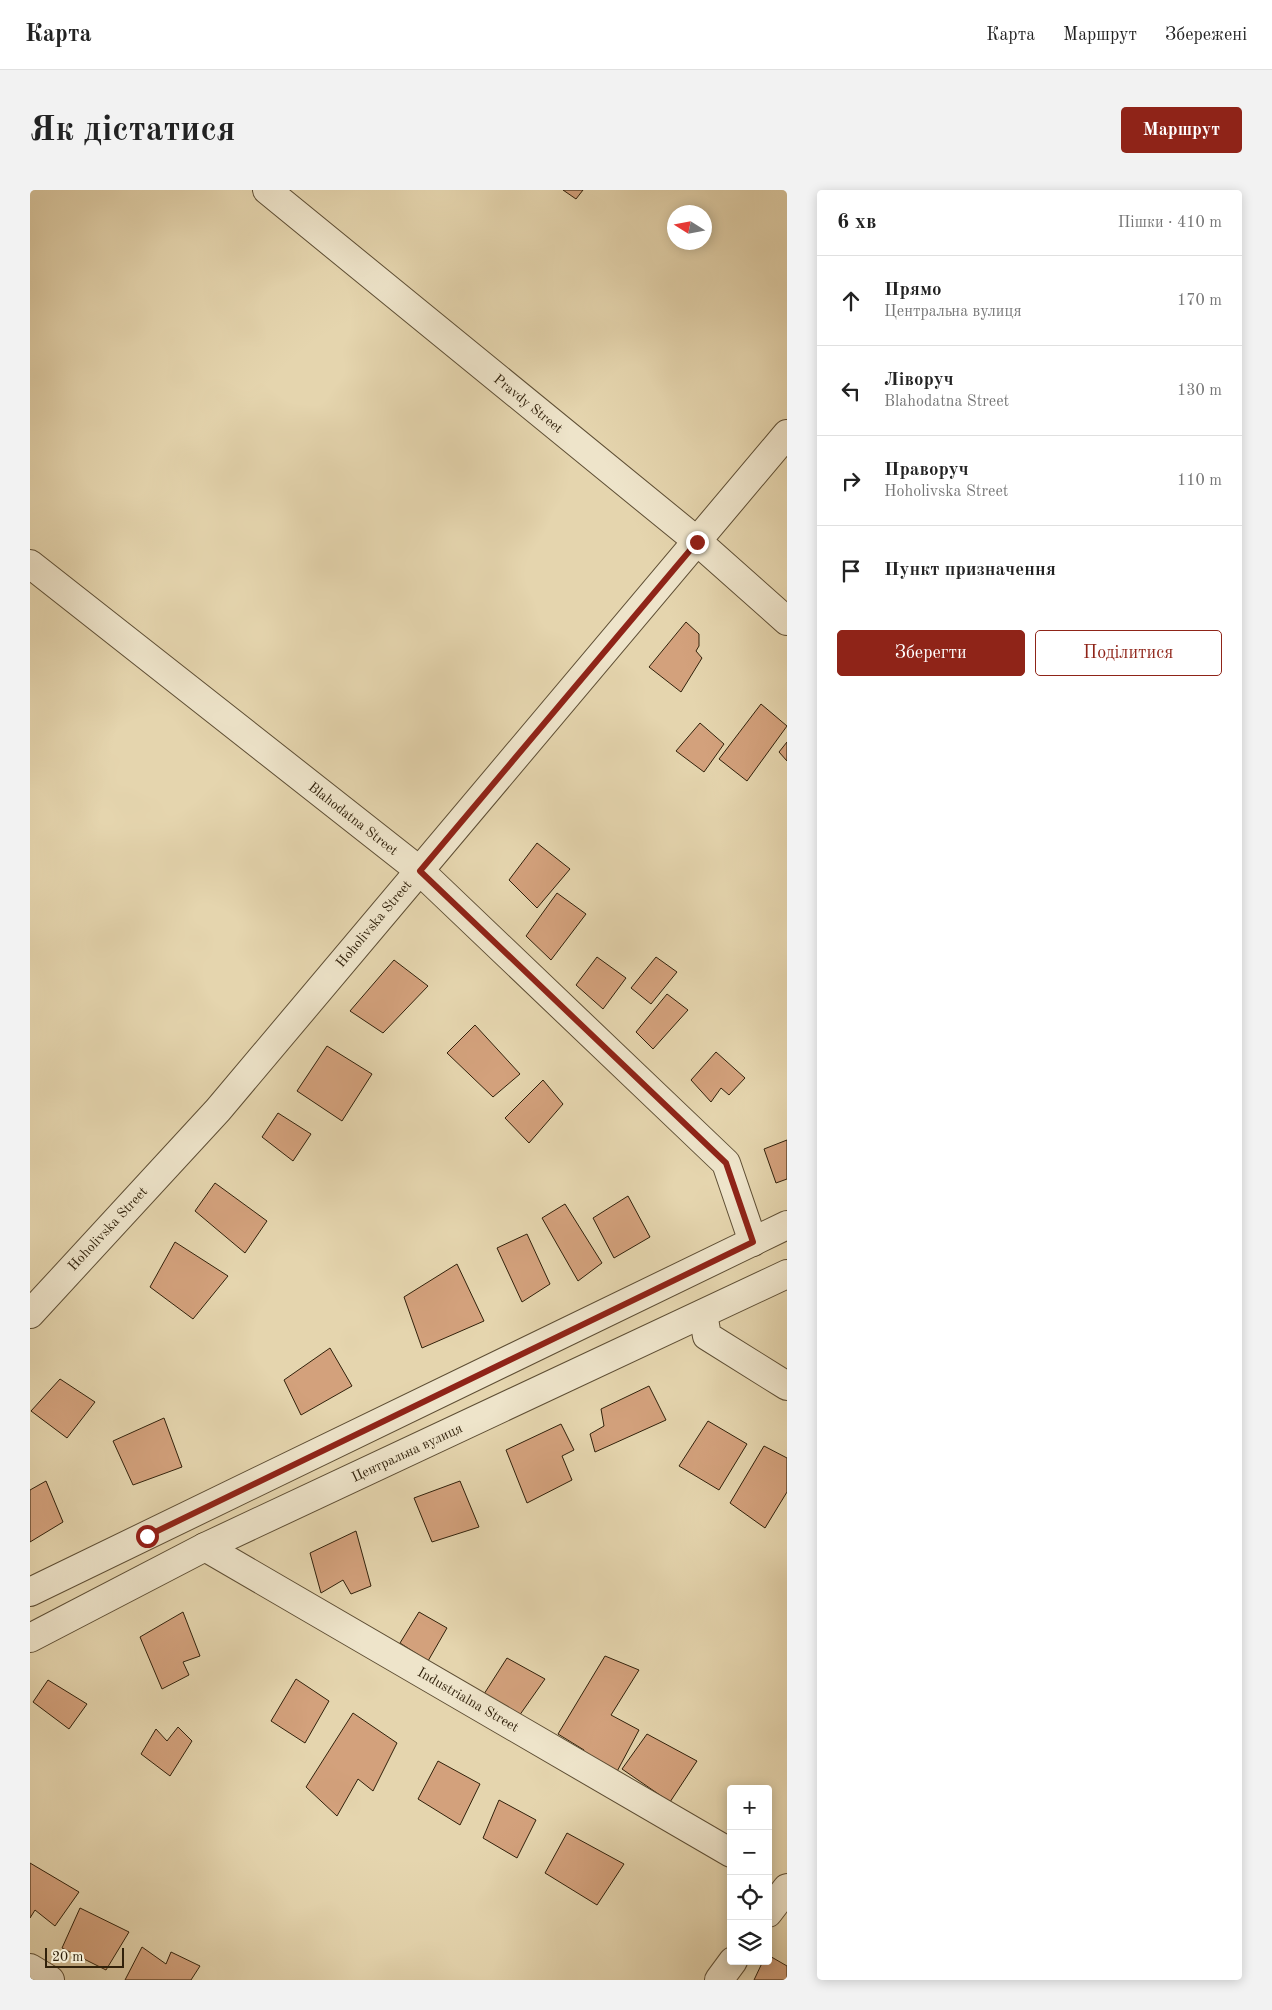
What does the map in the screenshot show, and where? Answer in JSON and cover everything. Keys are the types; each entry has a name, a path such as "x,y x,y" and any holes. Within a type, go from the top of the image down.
{"street":[{"name":"Pravdy Street","path":"267,190 697,542 787,621"},
{"name":"Hoholivska Street","path":"30,1314 218,1110 787,434"},
{"name":"Blahodatna Street","path":"30,564 420,871 726,1163 753,1242"},
{"path":"30,1592 787,1226"},
{"name":"Центральна вулиця","path":"30,1638 205,1547 787,1274"},
{"path":"703,1314 707,1336 787,1386"},
{"name":"Industrialna Street","path":"205,1547 727,1851"},
{"path":"772,1878 787,1887 772,1908"},
{"path":"718,1980 729,1965"},
{"path":"30,1968 50,1980"}],"building":[{"path":"563,190 583,190 576,199"},
{"path":"686,622 699,634 699,646 696,651 702,658 681,692 649,667"},
{"path":"761,704 787,726 747,781 719,759"},
{"path":"700,723 724,744 704,772 676,751"},
{"path":"787,742 787,761 779,752"},
{"path":"537,843 570,869 537,908 509,880"},
{"path":"557,893 586,914 551,960 526,936"},
{"path":"597,957 626,978 603,1009 576,985"},
{"path":"656,957 677,972 651,1004 631,988"},
{"path":"394,960 428,986 383,1033 350,1011"},
{"path":"667,994 688,1010 653,1049 636,1032"},
{"path":"475,1025 520,1074 493,1097 447,1053"},
{"path":"327,1046 372,1074 342,1121 297,1091"},
{"path":"716,1052 745,1078 729,1095 721,1088 711,1102 691,1080"},
{"path":"543,1080 563,1104 529,1143 505,1118"},
{"path":"278,1113 311,1134 293,1161 262,1137"},
{"path":"787,1140 787,1179 776,1183 764,1149"},
{"path":"215,1183 267,1221 245,1253 195,1211"},
{"path":"628,1196 650,1237 614,1258 593,1218"},
{"path":"565,1204 602,1263 578,1281 542,1218"},
{"path":"527,1234 550,1284 522,1302 497,1248"},
{"path":"175,1242 228,1276 193,1319 150,1287"},
{"path":"457,1264 484,1321 422,1348 404,1297"},
{"path":"330,1348 352,1386 301,1415 284,1380"},
{"path":"60,1379 95,1402 67,1438 31,1411"},
{"path":"649,1386 666,1420 595,1452 590,1434 604,1426 601,1409"},
{"path":"164,1418 182,1467 133,1485 113,1441"},
{"path":"708,1421 747,1444 719,1490 679,1466"},
{"path":"561,1424 574,1450 562,1456 572,1480 527,1503 506,1450"},
{"path":"764,1446 787,1458 787,1492 765,1528 730,1503"},
{"path":"46,1481 63,1522 30,1542 30,1490"},
{"path":"460,1481 479,1527 432,1542 414,1498"},
{"path":"356,1531 371,1586 351,1594 343,1580 321,1593 310,1553"},
{"path":"183,1612 200,1656 183,1662 189,1675 162,1689 140,1637"},
{"path":"419,1612 447,1628 428,1661 400,1643"},
{"path":"605,1656 639,1670 611,1715 639,1730 613,1779 580,1759 584,1750 558,1734"},
{"path":"507,1658 545,1679 519,1716 484,1694"},
{"path":"296,1679 329,1701 305,1743 271,1721"},
{"path":"48,1680 87,1704 69,1729 33,1702"},
{"path":"353,1713 397,1743 373,1791 358,1779 337,1816 306,1787"},
{"path":"178,1727 192,1741 170,1776 141,1754 156,1729 167,1741"},
{"path":"647,1734 697,1761 670,1802 622,1769"},
{"path":"438,1761 480,1784 460,1825 418,1799"},
{"path":"499,1800 536,1820 517,1858 483,1838"},
{"path":"567,1833 624,1864 597,1905 545,1873"},
{"path":"30,1863 79,1892 55,1926 35,1910 30,1918"},
{"path":"80,1908 129,1932 106,1970 62,1948"},
{"path":"142,1947 166,1964 171,1952 200,1966 191,1980 125,1980"},
{"path":"772,1957 787,1966 787,1980 754,1980 761,1965 772,1965"}],"route":[{"path":"147,1536 753,1242 726,1163 420,871 697,542"}]}
